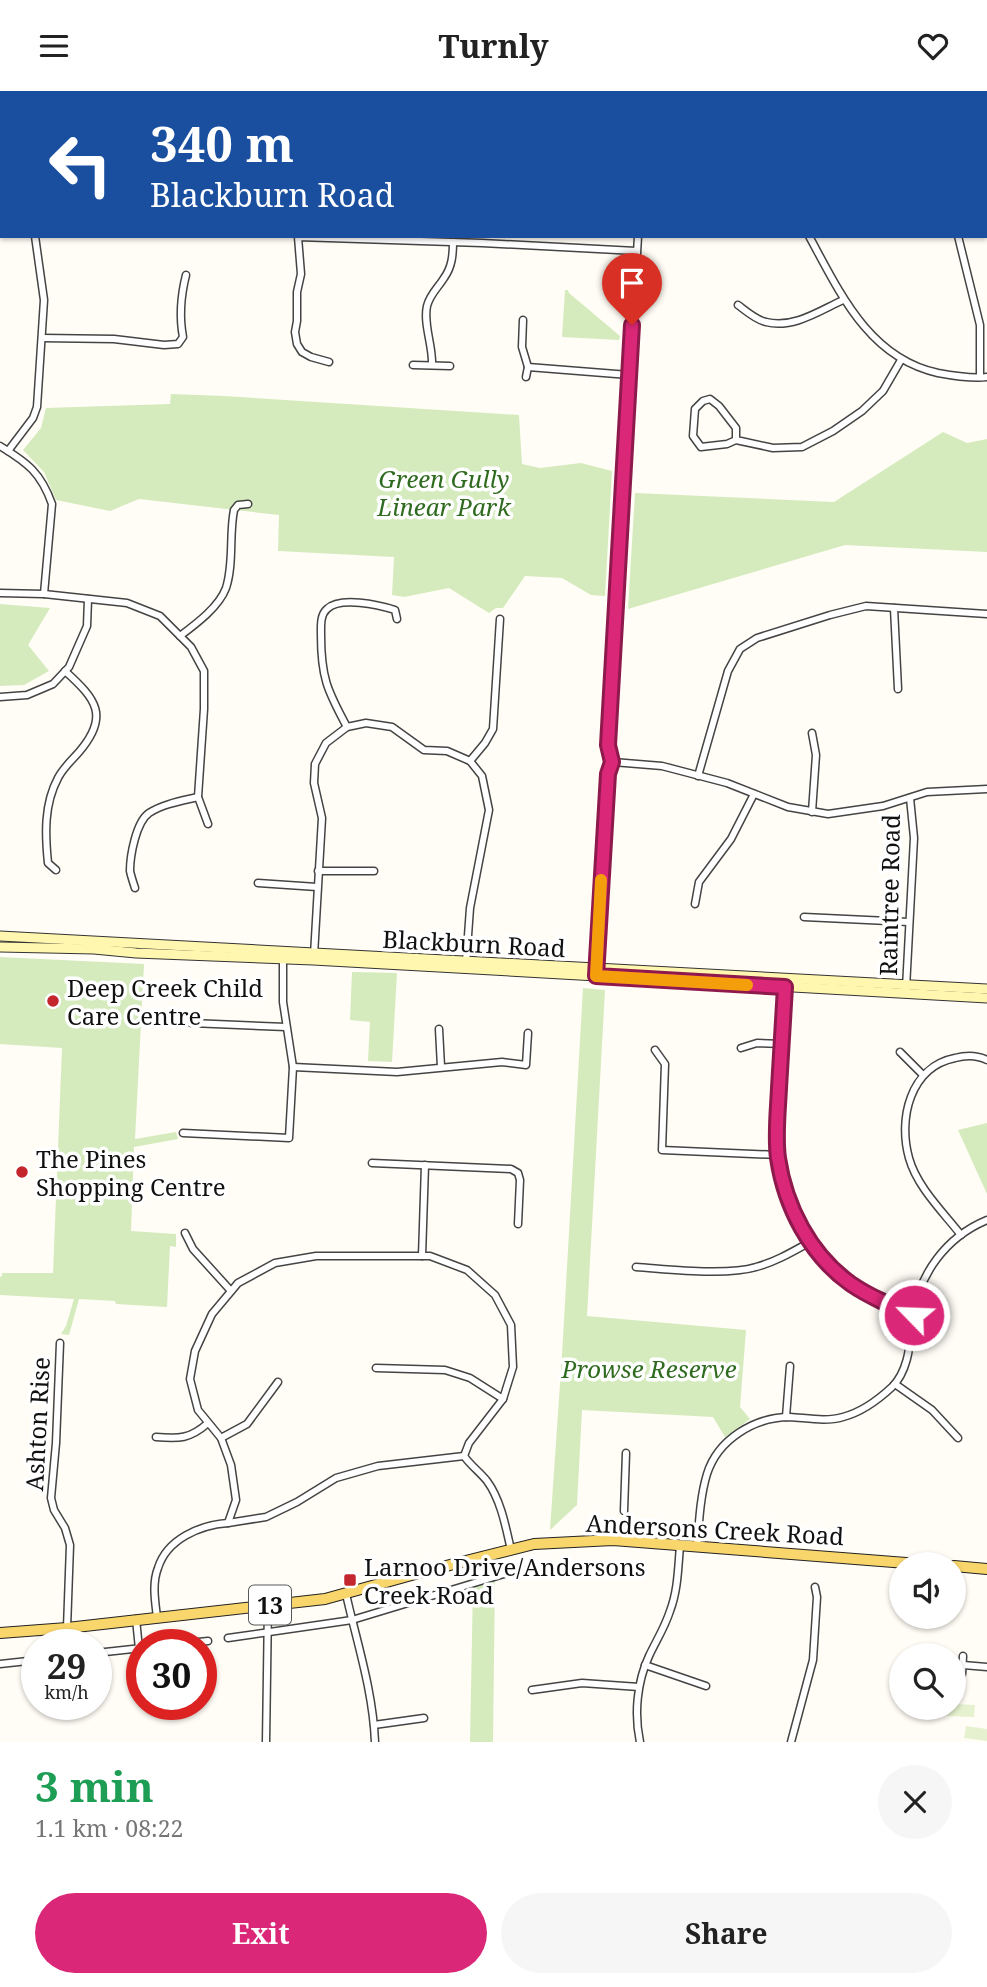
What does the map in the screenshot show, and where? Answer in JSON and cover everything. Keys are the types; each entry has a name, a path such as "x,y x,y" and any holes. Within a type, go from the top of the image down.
{"main road":[{"name":"Blackburn Road","path":"0,936 313,957 906,989 987,997"},
{"name":"Blackburn Road","path":"0,947 94,949 136,953 283,955"},
{"name":"Blackburn Road","path":"906,989 987,989"},
{"name":"Andersons Creek Road","path":"0,1633 325,1599 534,1545 613,1540 889,1562"},
{"path":"966,1567 987,1569"}],"street":[{"path":"8,451 33,418 37,407 44,300 35,238"},
{"path":"298,238 300,274 295,332 297,344 302,352 329,362"},
{"path":"329,238 636,251"},
{"path":"596,972 608,774 612,762 608,745 638,238"},
{"path":"810,238 843,300 883,346 901,360 932,371 954,376 984,377 980,325 958,238"},
{"path":"432,365 426,316 428,304 450,268 453,242"},
{"path":"178,344 183,337 180,322 186,275"},
{"path":"737,305 763,322 782,325 793,323 843,300"},
{"path":"523,320 522,347 528,367 526,377"},
{"path":"42,338 114,339 178,344"},
{"path":"178,344 181,352"},
{"path":"736,440 736,428 710,399 703,401 695,409 693,436 701,447 727,444 736,440 773,447 802,447 833,431 862,411 883,391 901,360"},
{"path":"413,365 450,366"},
{"path":"528,367 629,375"},
{"path":"0,446 28,463 47,490 52,504 44,594"},
{"path":"180,636 207,614 225,590 234,510 238,505 248,504"},
{"path":"0,593 44,594 127,603 160,616 191,647 204,671 198,797 208,824"},
{"path":"0,697 27,695 53,684 69,667 87,626 88,599"},
{"path":"347,727 329,695 321,665 321,619 327,608 342,601 384,606 395,610 397,619"},
{"path":"698,776 728,671 740,649 757,638 866,606 987,614"},
{"path":"894,608 898,689"},
{"path":"470,761 493,729 500,619"},
{"path":"56,870 48,863 48,804 58,776 86,743 94,731 96,720 95,705 86,690 65,671"},
{"path":"313,957 322,818 314,783 316,764 326,743 347,727 366,723 392,727 424,750 447,751 470,761 482,776 489,810 470,908 466,965"},
{"path":"812,733 816,754 812,812"},
{"path":"612,762 662,766 727,783 788,807 828,814 883,806 927,792 987,789"},
{"path":"695,904 699,882 730,839 754,794"},
{"path":"135,888 130,873 134,843 146,815 165,805 198,797"},
{"name":"Raintree Road","path":"906,989 914,838 910,798"},
{"path":"318,871 374,871"},
{"path":"258,883 317,887"},
{"path":"804,917 909,922"},
{"path":"183,1133 289,1138 293,1067 283,1002 283,955"},
{"path":"785,983 778,1107 778,1155 783,1185 810,1242 833,1268 851,1284 914,1315"},
{"path":"191,1023 286,1027"},
{"path":"439,1029 441,1067"},
{"path":"293,1067 397,1072 502,1062 526,1065 528,1033"},
{"path":"741,1048 750,1044 782,1044"},
{"path":"655,1050 665,1063 662,1150 778,1155"},
{"path":"900,1052 923,1075"},
{"path":"961,1235 918,1179 910,1162 905,1140 905,1117 916,1084 933,1066 960,1056 973,1056 987,1061"},
{"path":"372,1163 512,1169 518,1173 520,1180 518,1224"},
{"path":"422,1256 425,1165"},
{"path":"697,1547 708,1472 720,1450 733,1436 764,1420 786,1417 830,1420 874,1404 895,1384 908,1359 914,1315 923,1282 933,1263 943,1250 971,1227 987,1220"},
{"path":"185,1233 193,1249 230,1291"},
{"path":"636,1267 726,1271 753,1268 783,1257 810,1242"},
{"path":"228,1523 236,1500 231,1465 221,1438 198,1410 190,1378 195,1351 212,1314 237,1283 275,1263 316,1256 430,1256 467,1271 495,1295 511,1325 513,1367 503,1399 469,1443 464,1456"},
{"name":"Ashton Rise","path":"60,1343 51,1498 70,1545 67,1628"},
{"path":"786,1417 790,1366"},
{"path":"376,1369 445,1370 470,1378 503,1399"},
{"path":"221,1438 247,1424 278,1382"},
{"path":"895,1384 932,1410 958,1438"},
{"path":"156,1437 179,1439 197,1434 208,1423"},
{"path":"624,1511 626,1453"},
{"path":"156,1617 155,1586 158,1567 167,1551 188,1534 210,1524 266,1517 336,1478 378,1466 464,1456"},
{"path":"464,1456 487,1481 503,1514 511,1550"},
{"path":"640,1742 637,1711 639,1687 645,1665 673,1602 680,1546"},
{"path":"228,1638 352,1620 504,1574 532,1569 568,1570"},
{"path":"790,1742 813,1660 817,1597 815,1587"},
{"path":"346,1594 365,1665 375,1742"},
{"path":"266,1742 268,1606"},
{"path":"136,1619 137,1629"},
{"path":"0,1664 21,1662"},
{"path":"645,1665 706,1686"},
{"path":"966,1665 987,1667"},
{"path":"532,1690 582,1683 639,1687"},
{"path":"374,1725 424,1718"}],"green space":[{"path":"565,290 620,336 619,340 562,337"},
{"name":"Green Gully Linear Park","path":"171,394 519,415 522,464 540,468 581,463 612,471 605,596 591,595 562,578 525,576 503,608 496,608 489,613 449,588 404,597 392,595 394,557 278,551 279,515 139,499 110,511 56,500 44,472 23,450 41,428 46,408 170,404"},
{"path":"943,432 967,443 987,439 987,552 845,545 628,609 635,493 834,502"},
{"path":"0,604 50,608 28,645 49,671 24,685 0,686"},
{"path":"0,957 144,964 135,1139 176,1132 178,1139 134,1147 131,1231 176,1234 176,1247 170,1246 167,1307 79,1299 69,1335 61,1334 74,1299 0,1295 2,1273 53,1273 62,1048 0,1044"},
{"path":"352,972 397,973 392,1062 368,1061 370,1022 350,1020"},
{"name":"Prowse Reserve","path":"583,988 605,990 587,1316 746,1330 740,1407 750,1419 725,1437 713,1417 582,1410 577,1505 550,1530 562,1355"},
{"path":"987,1123 987,1194 958,1130"},
{"path":"495,1577 493,1742 470,1742 473,1584"},
{"path":"966,1705 975,1705 974,1717 966,1717"},
{"path":"966,1726 987,1729 987,1741 964,1738"}],"slow traffic":[{"path":"601,880 596,976 747,985"}],"place":[{"name":"Deep Creek Child Care Centre","path":"53,1001"},
{"name":"The Pines Shopping Centre","path":"22,1172"},
{"name":"Larnoo Drive/Andersons Creek Road","path":"350,1580"}],"route":[{"path":"632,325 608,745 612,762 608,774 596,976 785,987 778,1155 783,1185 794,1213 810,1242 851,1284 914,1315"}]}
